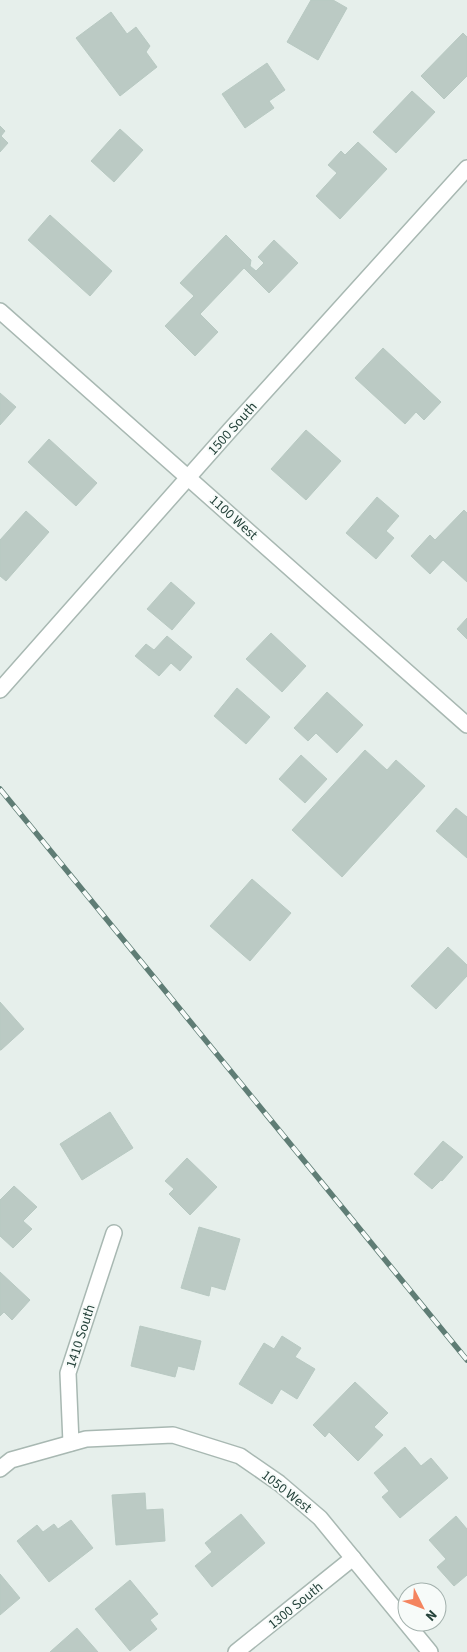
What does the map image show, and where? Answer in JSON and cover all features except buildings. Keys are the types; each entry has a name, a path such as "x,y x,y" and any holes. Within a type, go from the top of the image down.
{"street":[{"name":"1500 South","path":"0,690 467,168"},
{"name":"1100 West","path":"0,311 467,725"},
{"name":"1410 South","path":"78,1441 68,1373 114,1233"},
{"name":"1050 West","path":"0,1469 11,1460 78,1441 173,1435 240,1456 279,1483 320,1518 430,1652"},
{"name":"1300 South","path":"236,1652 353,1558"}],"railway":[{"path":"0,789 467,1360"}]}
